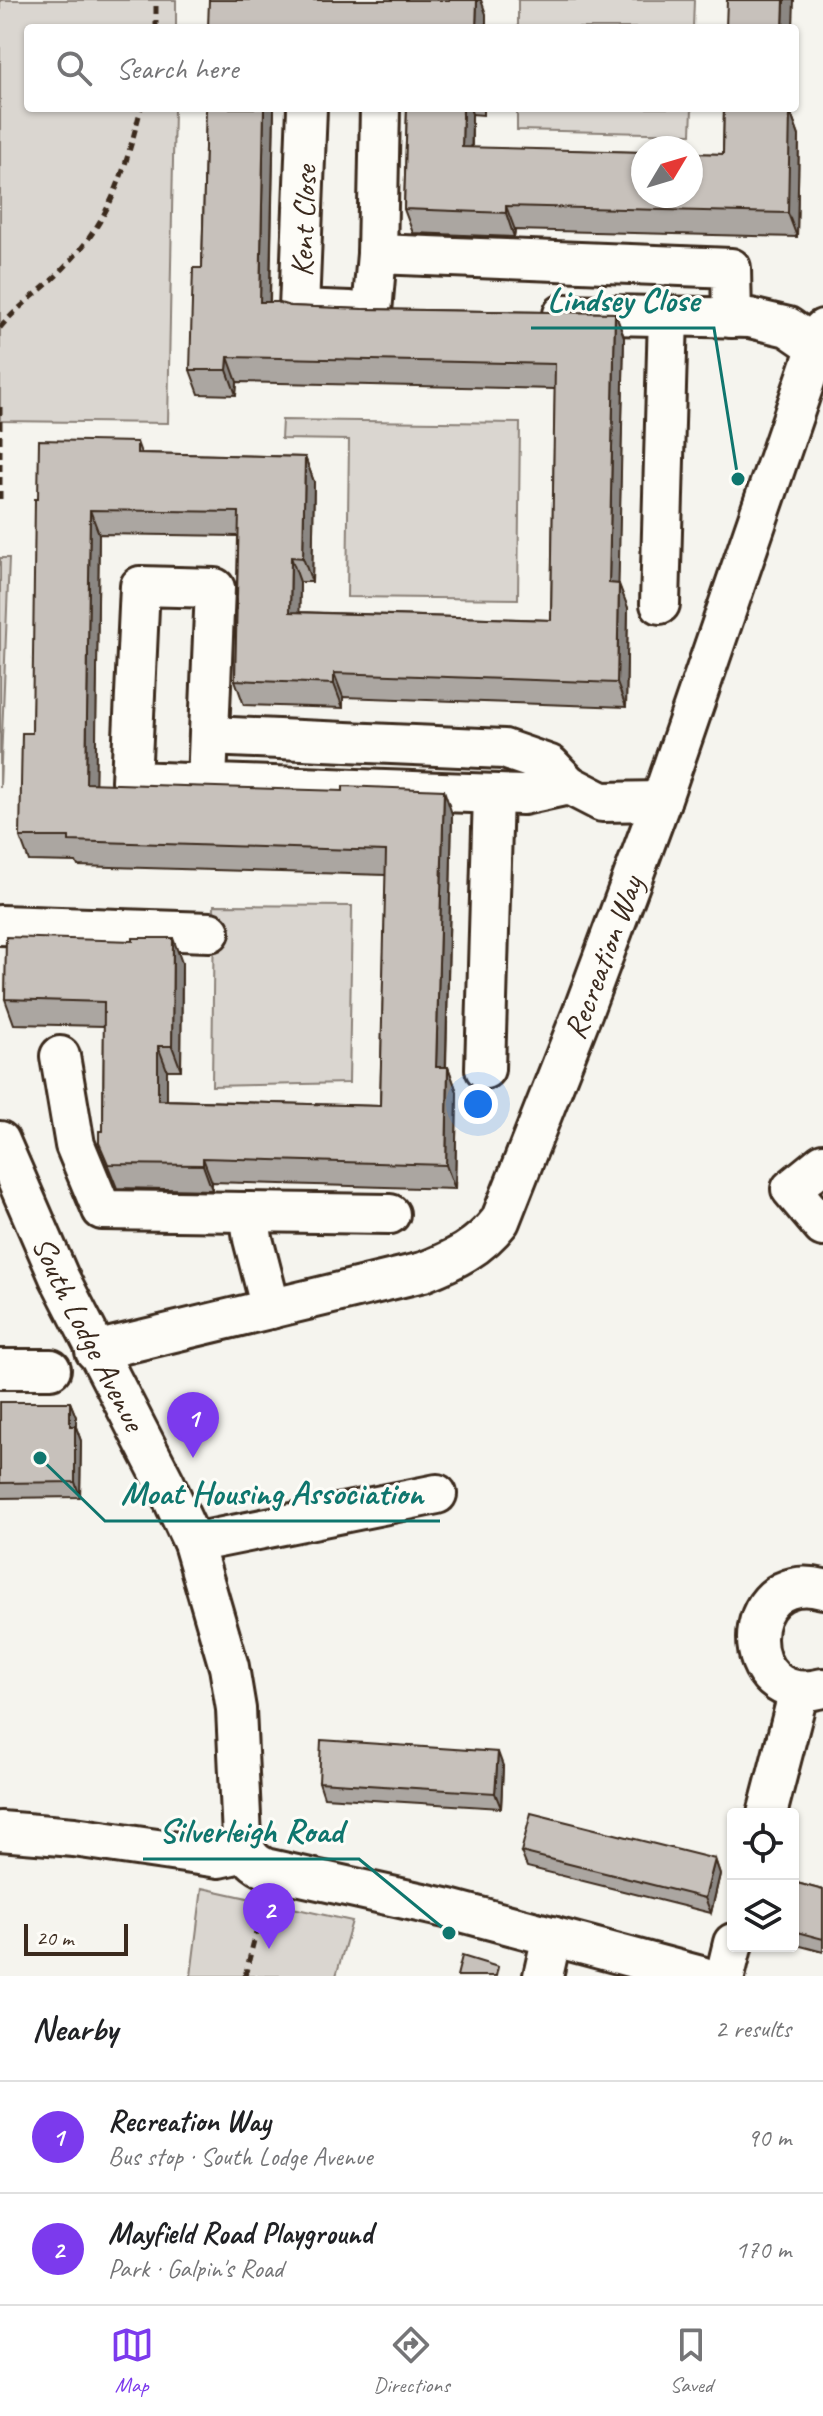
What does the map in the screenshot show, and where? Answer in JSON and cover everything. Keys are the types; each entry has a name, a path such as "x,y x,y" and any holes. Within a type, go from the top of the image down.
{"street":[{"name":"Kent Close","path":"307,112 299,309 388,312 377,254 380,112"},
{"path":"377,254 731,268 732,318"},
{"path":"528,313 668,315 769,321 820,338"},
{"path":"660,604 668,315"},
{"name":"Recreation Way","path":"95,1351 423,1272 451,1262 487,1237 500,1221 572,1041 661,801 820,338"},
{"path":"207,782 215,588 140,586 131,781 523,795 569,785"},
{"path":"209,736 504,749 550,765 569,785 602,802 661,801"},
{"path":"485,1069 493,794"},
{"path":"0,925 210,932"},
{"path":"60,1056 75,1145 102,1210 390,1214"},
{"name":"South Lodge Avenue","path":"0,1141 27,1209 95,1351 193,1543 229,1667 236,1709 242,1838 246,1852"},
{"path":"823,1163 791,1189 823,1227"},
{"path":"249,1212 271,1309"},
{"path":"0,1369 51,1369"},
{"path":"193,1543 437,1494"},
{"path":"769,1808 811,1689 772,1677 761,1663 756,1647 756,1629 761,1613 772,1599 786,1590 804,1586 823,1589"},
{"path":"0,1831 74,1837 219,1858 246,1852 253,1862 265,1868 450,1909 563,1951 701,1976"},
{"path":"543,1976 563,1951"},
{"path":"725,1976 731,1952"}],"path":[{"path":"156,0 156,24"},
{"path":"0,328 75,256 107,213 124,172 140,112"},
{"path":"0,407 0,504"},
{"path":"245,1976 264,1896"}],"shaded area":[{"path":"0,0 176,0 176,24 24,24 24,112 174,112 168,423 0,421"},
{"path":"518,0 694,0 693,24 518,24"},
{"path":"517,112 692,112 691,134 517,130"},
{"path":"282,420 520,423 518,599 347,597 349,440 281,439"},
{"path":"0,558 9,558 0,788"},
{"path":"214,905 352,906 349,1083 212,1086"},
{"path":"202,1888 352,1921 336,1976 191,1976"}],"building":[{"path":"209,0 477,0 476,24 208,24"},
{"path":"727,0 784,0 783,24 726,24"},
{"path":"206,112 264,112 260,302 362,309 615,313 609,583 619,584 617,683 334,673 334,684 235,680 239,512 90,510 86,783 343,791 343,786 444,790 436,1067 448,1067 446,1165 203,1158 203,1165 108,1164 99,1143 99,1131 103,1131 104,1002 5,999 6,937 133,941 133,938 173,938 172,1046 158,1046 158,1100 380,1106 386,851 20,837 22,733 32,733 35,499 38,499 39,440 137,442 137,453 305,457 303,558 291,557 290,612 551,620 555,364 228,357 227,370 190,370 193,268 202,268"},
{"path":"407,112 463,112 462,147 631,152 631,208 703,208 703,153 723,154 724,112 790,112 788,213 506,206 506,213 404,209"},
{"path":"0,1402 70,1402 70,1426 75,1426 75,1482 0,1483"},
{"path":"321,1740 498,1752 495,1793 319,1782"},
{"path":"531,1813 715,1859 705,1898 521,1852"},
{"path":"799,1884 823,1890 823,1939 799,1933"},
{"path":"462,1956 498,1967 496,1976 457,1976"}],"place":[{"name":"Lindsey Close","path":"738,479"},
{"name":"Moat Housing Association","path":"40,1458"},
{"name":"Recreation Way","path":"193,1458"},
{"name":"Silverleigh Road","path":"449,1933"},
{"name":"Mayfield Road Playground","path":"269,1949"}]}
